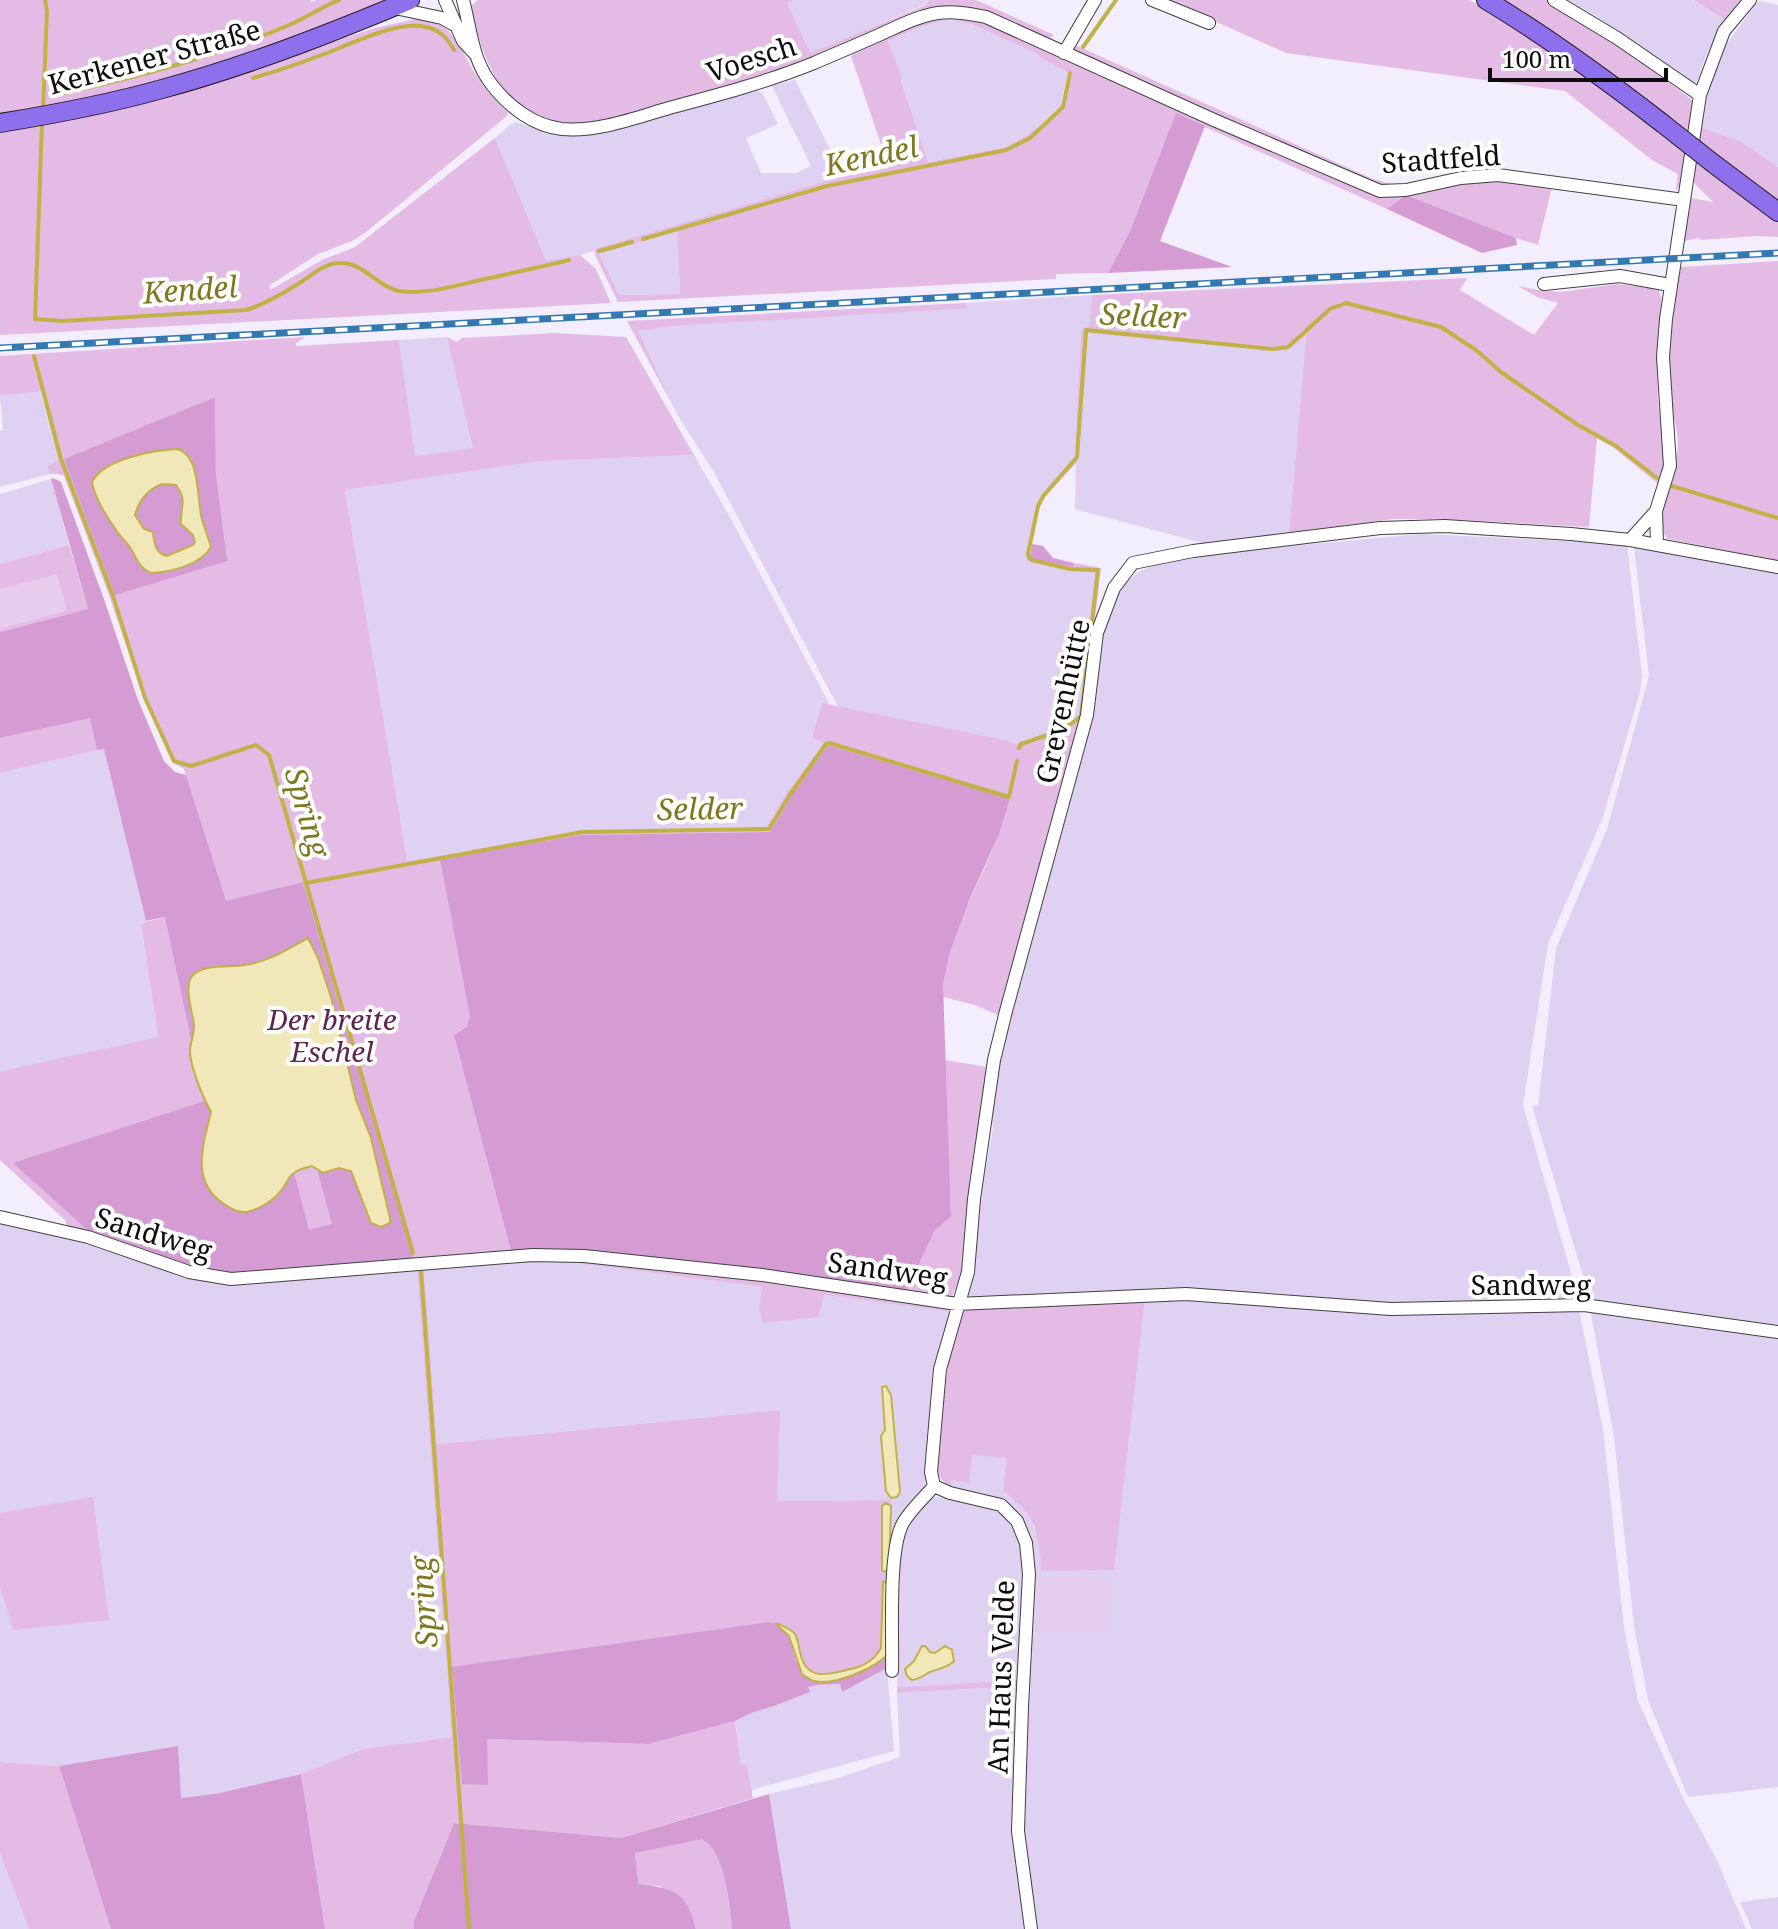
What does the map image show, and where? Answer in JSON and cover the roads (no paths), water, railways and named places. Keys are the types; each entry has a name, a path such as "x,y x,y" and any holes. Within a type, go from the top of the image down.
{"main road":[{"name":"Kerkener Straße","path":"0,123 121,100 194,80 292,47 410,0"},
{"path":"1486,0 1598,73 1778,212"}],"street":[{"name":"Voesch","path":"445,0 463,41 474,53 491,85 519,112 547,126 580,129 627,120 762,82 938,13 986,17 1214,120"},
{"name":"Voesch","path":"463,0 474,53"},
{"path":"1064,53 1095,0"},
{"path":"1152,0 1209,23"},
{"path":"1554,0 1617,38 1700,95"},
{"path":"1657,544 1656,511 1670,466 1663,357 1670,285 1700,95 1724,31 1750,0"},
{"path":"391,8 442,18 458,27"},
{"name":"Stadtfeld","path":"1214,120 1380,191 1406,190 1461,178 1498,175 1684,200"},
{"path":"1544,284 1620,276 1670,285"},
{"path":"1630,540 1656,511"},
{"name":"Grevenhütte","path":"957,1304 968,1272 976,1184 994,1060 1087,715 1097,633 1114,588 1133,563 1193,551 1380,528 1445,526 1630,540 1778,567"},
{"name":"Sandweg","path":"0,1217 88,1237 189,1272 231,1279 532,1255 584,1256 762,1275 957,1304 1186,1294 1391,1309 1584,1305 1778,1332"},
{"path":"892,1671 897,1545 902,1524 934,1486 931,1472 940,1369 957,1304"},
{"name":"An Haus Velde","path":"934,1486 1001,1505 1017,1521 1026,1543 1029,1574 1018,1831 1031,1929"}],"waterway":[{"name":"Spring","path":"43,110 45,0"},
{"path":"64,93 206,56 289,25 339,0"},
{"name":"Kendel","path":"1083,47 1116,0"},
{"path":"253,78 402,27 435,30 446,38 454,50"},
{"name":"Kendel","path":"643,239 827,186 1006,150 1030,138 1063,107 1070,73"},
{"name":"Kendel","path":"42,123 35,319 62,321 246,310 334,264 355,266 391,289 420,292 569,260"},
{"name":"Kendel","path":"599,251 632,242"},
{"name":"Selder","path":"1019,748 1021,744 1060,730 1081,716 1098,570 1070,569 1032,560 1028,554 1038,506 1077,457 1086,330 1273,349 1288,347 1330,309 1346,303 1441,327 1578,425 1616,446 1657,478"},
{"name":"Spring","path":"34,356 61,459 113,596 145,698 174,761 191,766 256,745 269,755 413,1253"},
{"name":"Selder","path":"1672,486 1778,518"},
{"name":"Selder","path":"306,883 582,832 769,829 791,793 829,743 1009,797 1017,761"},
{"name":"Spring","path":"421,1271 469,1929"}],"railway":[{"path":"0,348 1778,253"}],"park label":[{"name":"Der breite Eschel","path":"332,1035"}]}
